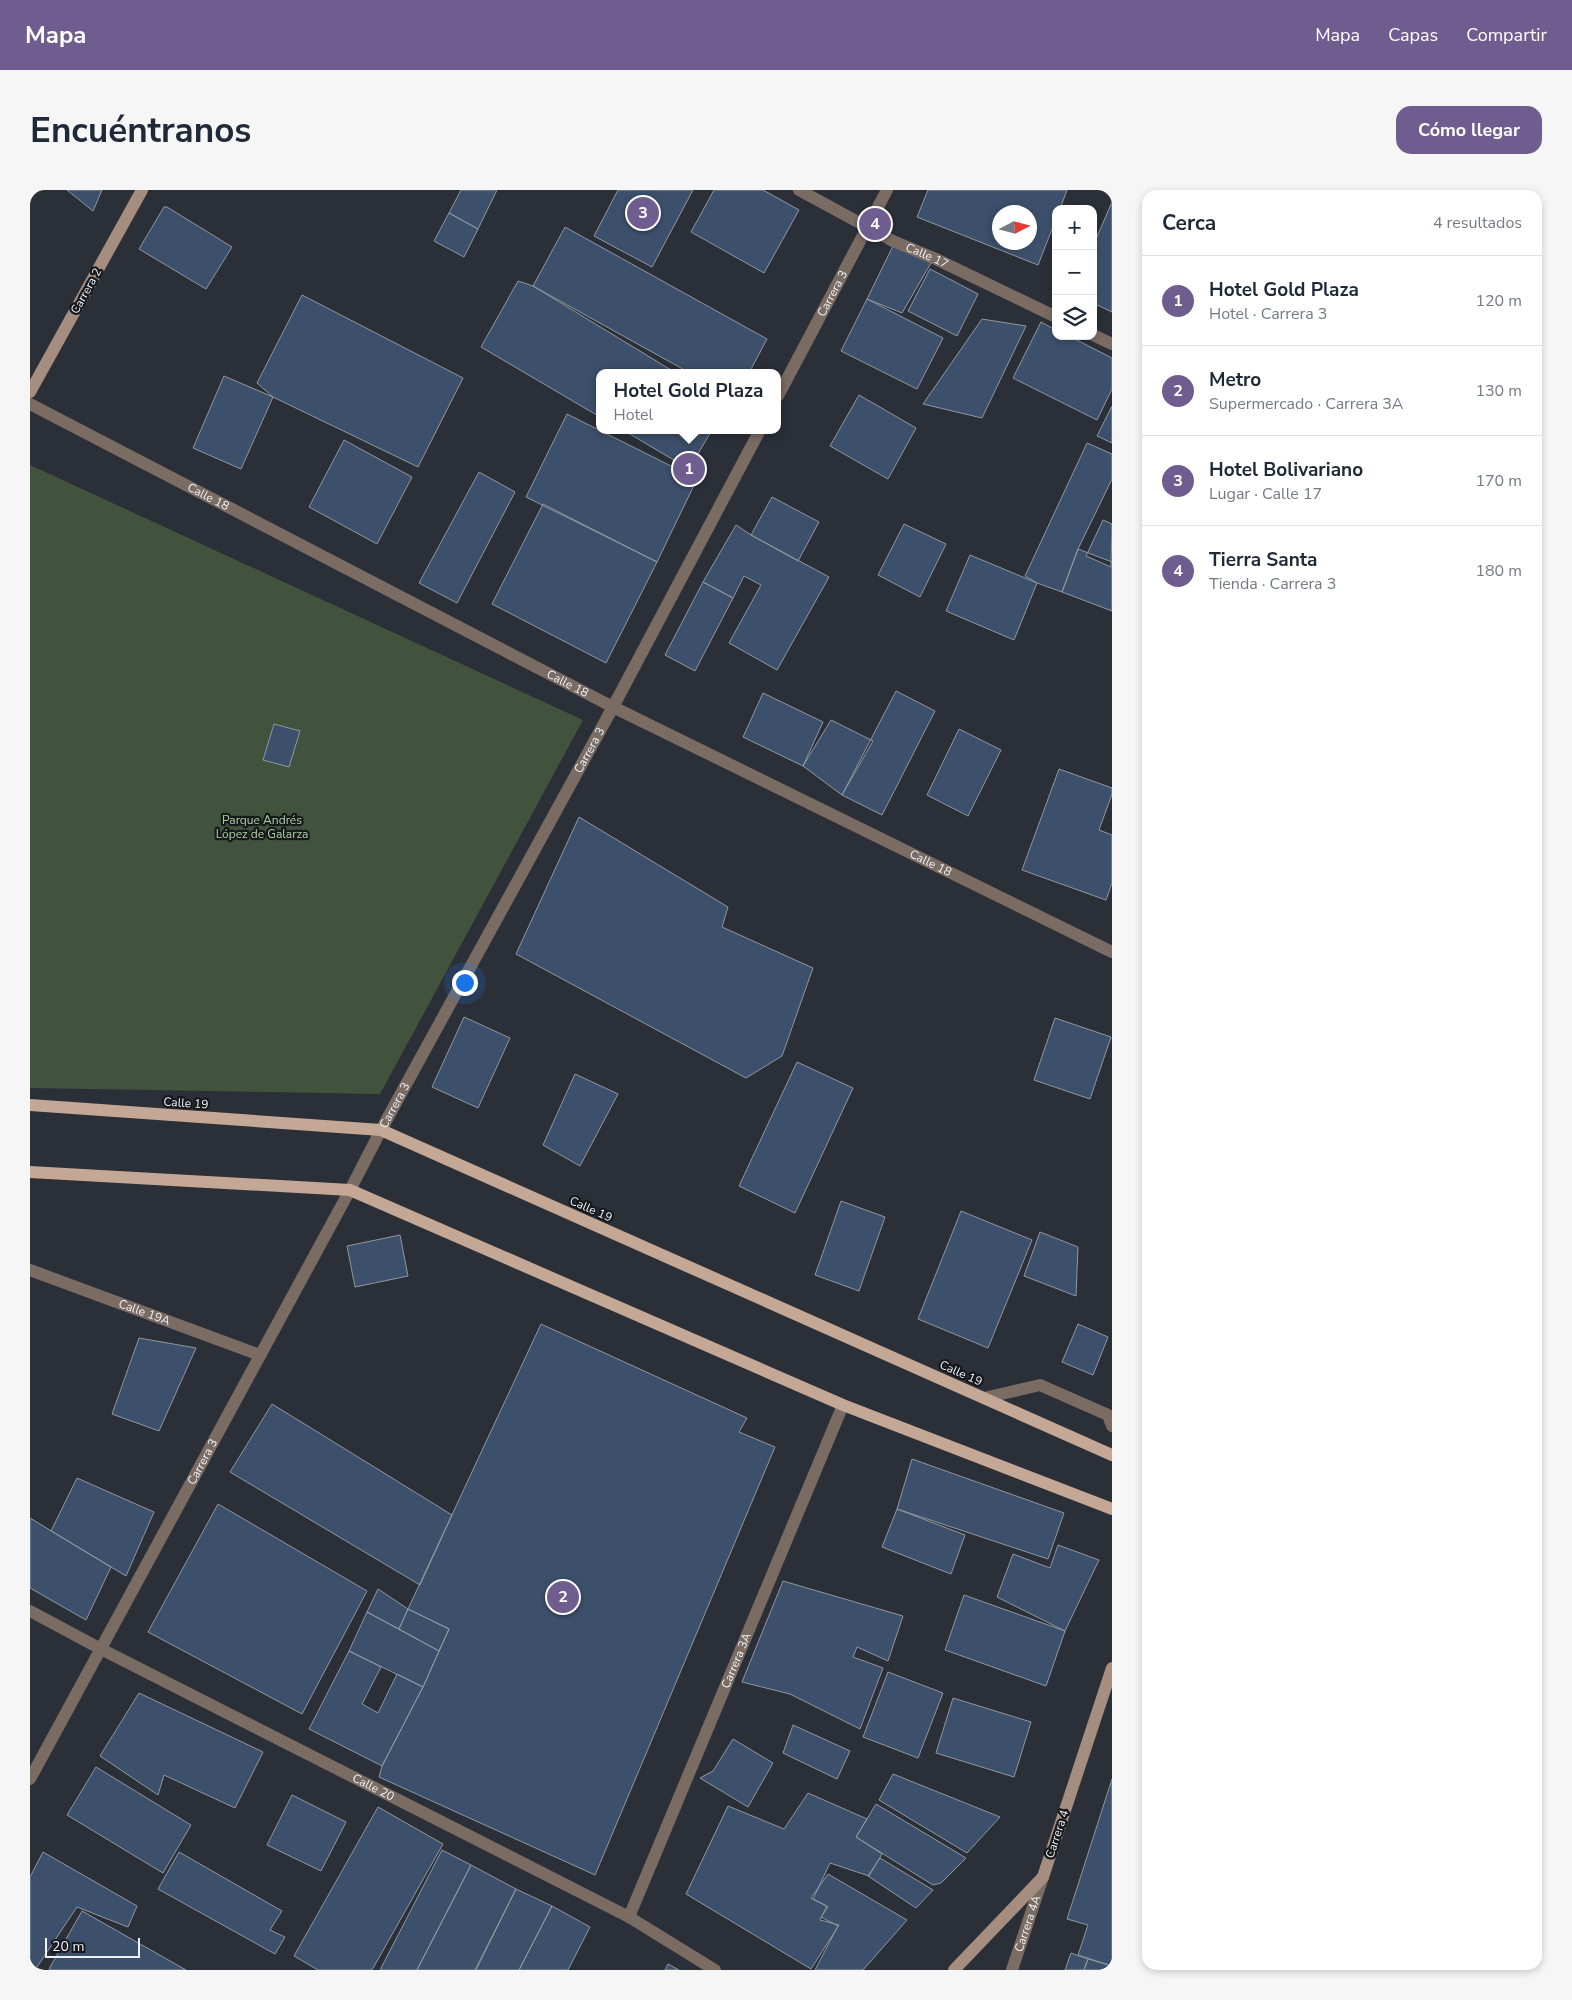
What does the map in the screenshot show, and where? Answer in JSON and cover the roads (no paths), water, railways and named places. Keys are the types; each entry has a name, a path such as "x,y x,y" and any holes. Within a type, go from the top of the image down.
{"main road":[{"name":"Calle 19","path":"30,1106 381,1130 1112,1455"},
{"path":"30,1172 350,1190 843,1405 1112,1509"}],"street":[{"name":"Carrera 2","path":"30,392 142,190"},
{"name":"Calle 17","path":"799,190 868,226 893,242 936,258 984,284 1052,315"},
{"name":"Carrera 3","path":"781,390 887,190"},
{"path":"1097,337 1112,344"},
{"name":"Calle 18","path":"30,404 613,707 1112,952"},
{"name":"Carrera 3","path":"30,1779 381,1130 613,707 758,434"},
{"name":"Calle 19A","path":"30,1270 260,1355"},
{"path":"984,1398 1040,1385 1108,1416 1112,1426"},
{"name":"Carrera 3A","path":"629,1917 843,1405"},
{"name":"Calle 20","path":"30,1611 100,1650 629,1917 715,1970"},
{"name":"Carrera 4","path":"954,1970 1043,1877 1112,1668"},
{"name":"Carrera 4A","path":"1012,1970 1043,1877"}],"place":[{"name":"Hotel Bolivariano","path":"643,213"},
{"name":"Tierra Santa","path":"875,224"},
{"name":"Hotel Gold Plaza","path":"689,469"},
{"name":"Metro","path":"563,1597"}],"park label":[{"name":"Parque Andrés López de Galarza","path":"262,827"}]}
